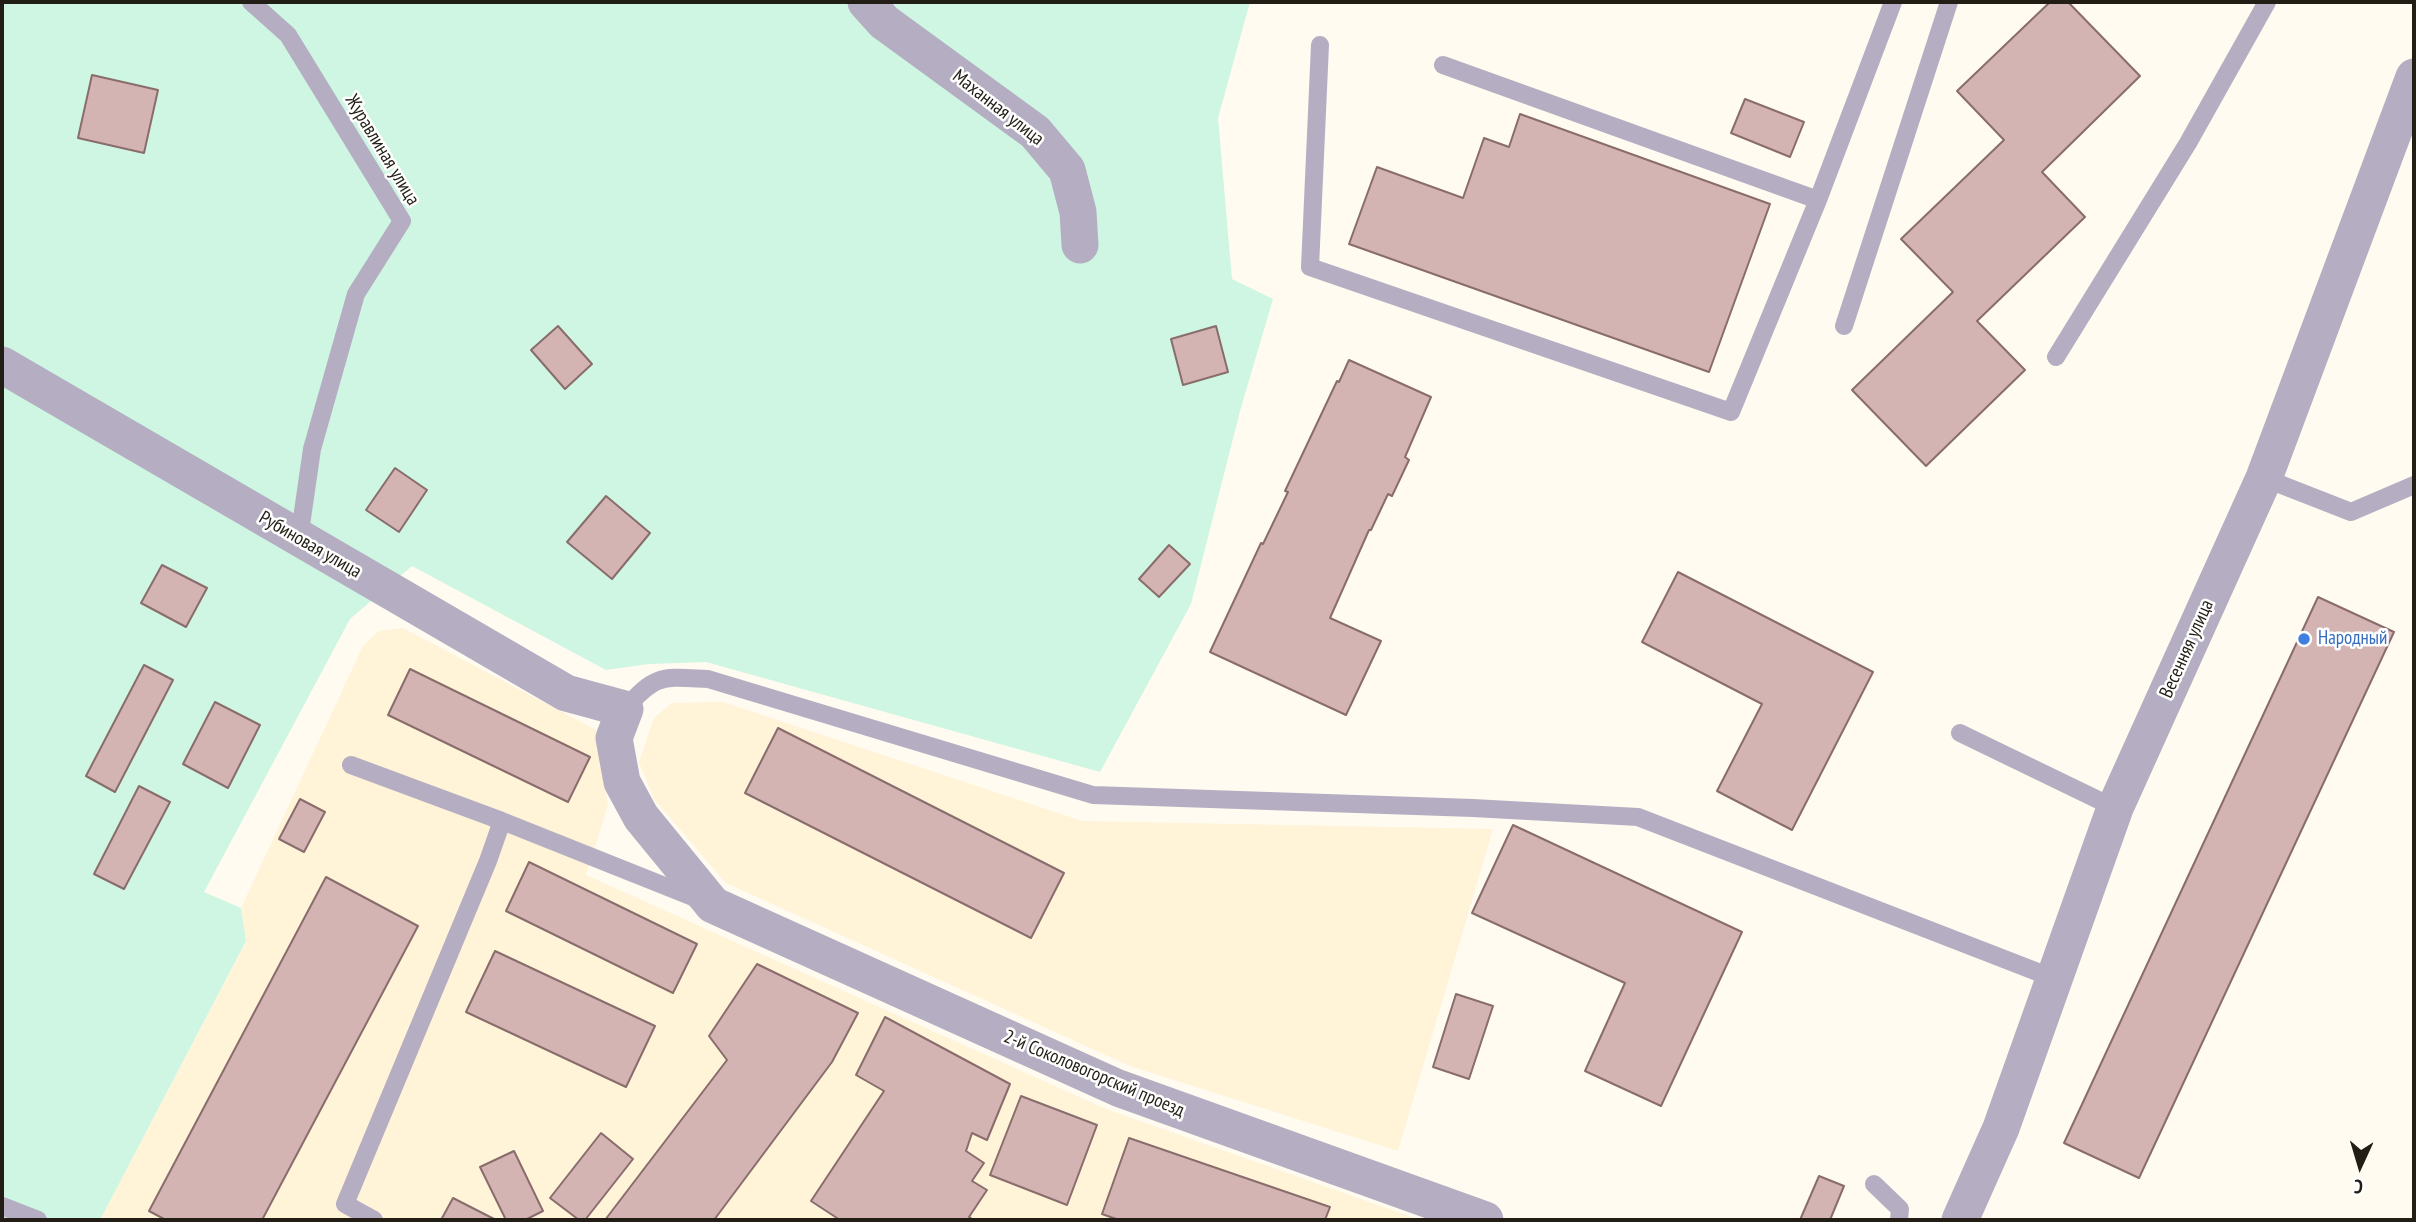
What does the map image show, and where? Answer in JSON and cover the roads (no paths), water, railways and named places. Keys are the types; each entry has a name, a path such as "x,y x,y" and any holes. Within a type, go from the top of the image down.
{"street":[{"name":"Маханная улица","path":"866,2 884,22 1035,132 1067,170 1078,212 1080,245"},
{"name":"Весенняя улица","path":"1960,1220 2001,1128 2115,808 2263,478 2414,77"},
{"name":"Рубиновая улица","path":"2,365 566,693 625,709"},
{"path":"625,709 614,738 622,782 641,817 713,905"},
{"name":"2-й Соколовогорский проезд","path":"713,905 1118,1088 1485,1220"}],"lane":[{"name":"Журавлиная улица","path":"251,2 288,35 402,220 356,294 312,449 299,539"},
{"path":"1320,45 1310,267 1731,412 1818,200 1893,2"},
{"path":"1844,326 1949,2"},
{"path":"2056,357 2188,143 2267,2"},
{"path":"1443,65 1818,200"},
{"path":"2263,478 2351,512 2414,485"},
{"path":"625,709 642,689 664,677 708,679 1093,795 1473,808 1638,817 2053,978"},
{"path":"1960,733 2115,808"},
{"path":"351,765 502,821 713,905"},
{"path":"374,1220 345,1204 488,861 502,821"},
{"path":"1874,1184 1900,1209 1899,1220"},
{"path":"2,1206 38,1220"}],"place":[{"name":"Народный","path":"2304,639"}]}
